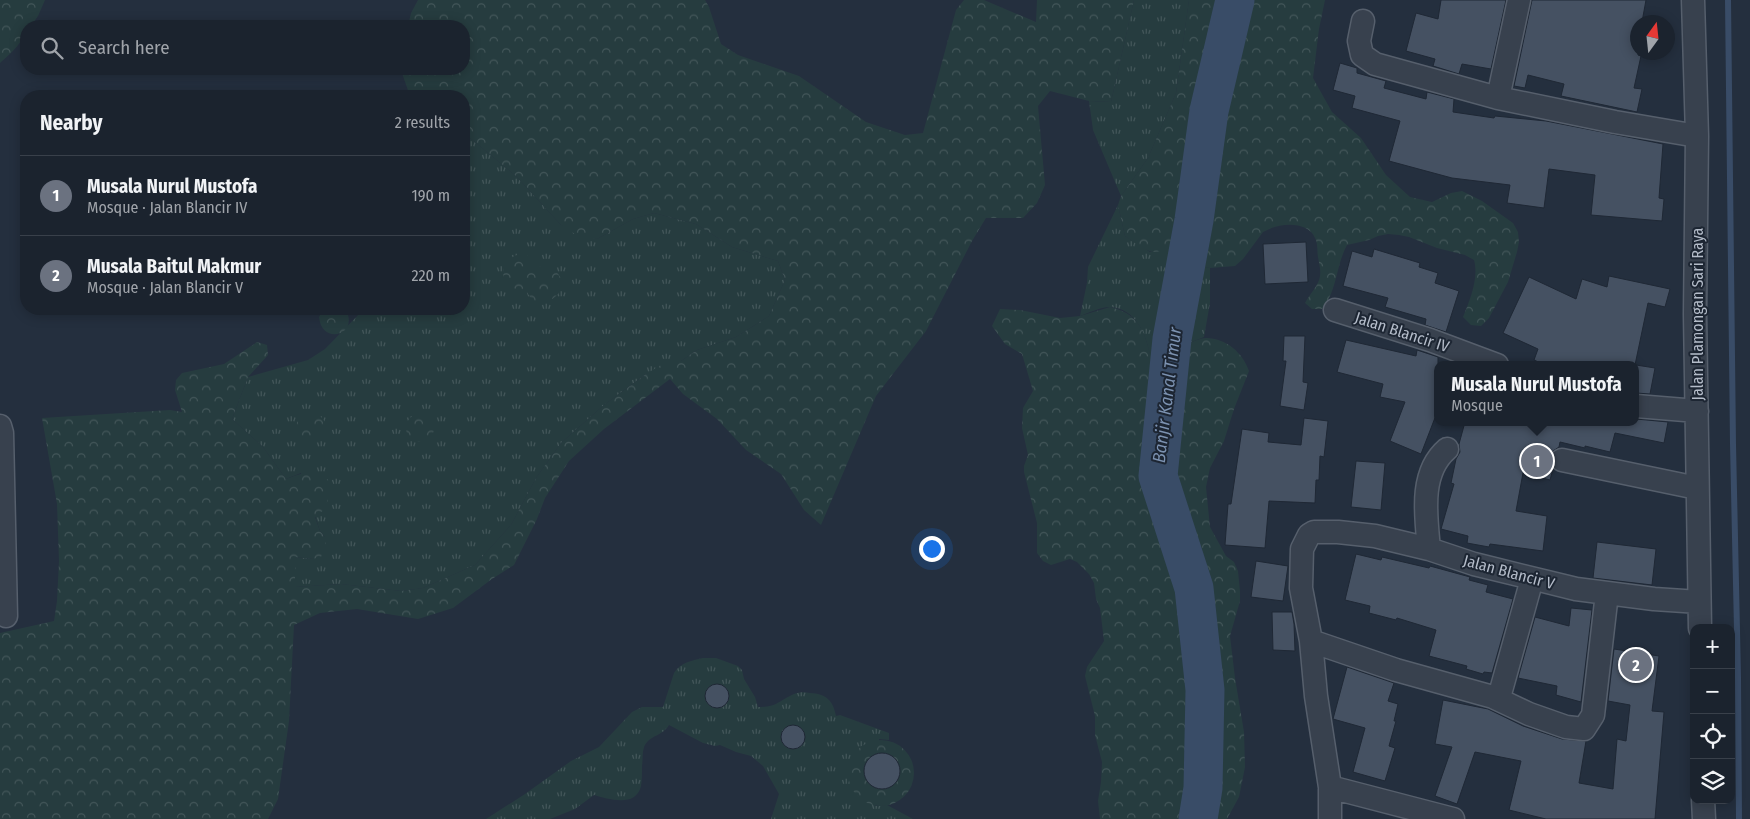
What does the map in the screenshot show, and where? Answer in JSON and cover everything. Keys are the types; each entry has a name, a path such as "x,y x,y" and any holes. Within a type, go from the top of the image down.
{"street":[{"path":"1498,98 1519,0"},
{"name":"Jalan Plamongan Sari Raya","path":"1693,0 1697,136 1695,314 1700,624"},
{"path":"1363,21 1359,41 1362,55 1375,64 1498,98 1615,122 1697,136"},
{"name":"Jalan Blancir IV","path":"1336,310 1430,340 1486,361"},
{"path":"1639,406 1697,411"},
{"path":"0,426 2,433 6,616"},
{"path":"1430,549 1425,510 1428,483 1435,462 1446,449"},
{"path":"1562,460 1646,479 1697,488"},
{"name":"Jalan Blancir V","path":"1311,640 1301,588 1300,561 1302,549 1309,535 1321,531 1375,536 1430,549 1474,564 1576,589 1654,599 1699,602"},
{"path":"1493,697 1497,697 1500,694 1532,579"},
{"path":"1330,819 1330,787 1316,696 1311,640 1396,670 1493,697 1529,714 1566,727 1584,730 1593,715 1607,593"},
{"path":"1330,787 1454,819"},
{"path":"1703,804 1704,819"}],"green space":[{"path":"0,0 45,0 35,20 20,20 20,42 0,63"},
{"path":"418,0 705,0 721,44 738,55 799,76 866,122 905,135 923,133 956,10 964,0 984,0 1036,22 1037,0 1134,0 1111,102 1089,101 1050,91 1038,106 1045,185 1037,203 1023,218 986,218 972,241 926,331 876,396 821,525 804,510 781,474 746,450 717,419 683,394 670,379 604,429 569,461 545,498 537,519 514,565 453,608 418,619 357,609 320,613 294,625 289,721 278,799 268,819 0,819 0,633 54,621 57,601 59,561 57,504 42,418 170,410 182,412 175,390 176,380 182,373 224,364 257,342 267,345 268,355 248,377 232,419 263,447 286,479 311,472 333,483 325,509 315,517 320,531 325,537 325,547 321,557 313,559 295,557 295,587 341,584 401,591 423,588 475,565 511,525 536,478 561,443 604,405 646,374 671,359 681,361 697,350 736,337 769,316 785,280 778,261 732,247 696,224 654,213 633,219 597,239 578,236 561,225 516,176 470,138 470,90 408,90 403,75 470,75 470,20 409,20"},
{"path":"1134,0 1189,0 1176,93 1148,158 1121,196 1093,130 1089,101 1111,102"},
{"path":"1189,0 1325,0 1319,29 1313,78 1332,112 1361,138 1386,175 1410,197 1432,202 1451,193 1462,191 1482,201 1513,223 1518,232 1517,252 1508,282 1489,318 1481,326 1471,325 1463,317 1475,281 1474,260 1465,255 1437,248 1409,237 1388,234 1347,245 1331,295 1322,309 1312,309 1305,303 1318,283 1320,269 1316,240 1306,228 1284,225 1269,229 1263,232 1243,259 1235,266 1210,268 1166,248 1155,252 1150,251 1125,236 1118,205 1121,196 1148,158 1176,93"},
{"path":"470,138 516,176 561,225 597,239 633,219 654,213 696,224 732,247 778,261 785,280 769,316 736,337 697,350 681,361 646,374 604,405 561,443 536,478 511,525 475,565 423,588 401,591 341,584 295,587 295,557 313,559 325,537 320,531 301,473 286,479 263,447 232,419 248,377 308,360 325,349 358,315 470,315"},
{"path":"1118,205 1125,236 1150,252 1166,247 1210,268 1210,303 1204,337 1150,355 1146,339 1138,324 1133,317 1119,308 1106,307 1080,316 1087,283 1088,267"},
{"path":"520,254 532,258 536,261 538,267 554,270 560,278 562,285 559,293 553,299 546,302 538,302 531,298 526,289 511,287 506,282 503,276 503,269 506,263 511,258"},
{"path":"1110,307 1127,313 1138,323 1150,354 1176,348 1201,339 1213,339 1233,348 1243,358 1249,371 1224,441 1210,468 1206,487 1210,527 1226,556 1234,562 1238,571 1240,591 1240,601 1230,636 1244,732 1245,767 1239,797 1227,819 1100,819 1098,801 1102,762 1095,735 1095,716 1085,676 1087,667 1104,641 1100,608 1096,599 1094,583 1089,574 1077,562 1070,559 1051,565 1043,561 1037,553 1037,523 1024,472 1028,455 1022,428 1023,408 1033,391 1022,354 1005,344 992,326 1000,309 1020,310 1060,318 1080,316"},
{"path":"320,315 348,315 348,325 339,334 333,334 327,332 322,326 319,317"},
{"path":"311,413 322,417 326,428 322,439 311,443 300,439 296,428 300,417"},
{"path":"420,414 430,418 434,428 430,438 420,442 410,438 406,428 410,418"},
{"path":"703,658 716,658 738,666 742,670 744,679 755,697 758,707 774,705 798,693 816,694 824,696 831,702 836,716 840,715 889,733 889,740 879,739 875,806 887,805 913,819 771,819 779,794 763,766 751,756 720,745 715,746 703,743 669,725 649,740 644,747 641,786 634,797 628,800 614,800 594,795 575,809 550,819 486,819 571,761 599,747 632,712 642,707 663,707 677,669 687,662"},
{"path":"887,740 905,749 912,760 914,773 912,786 905,797 894,804 875,806 857,797 850,786 848,767 857,749 868,742"}],"building":[{"path":"1441,0 1506,0 1491,69 1462,64 1459,74 1433,66 1435,59 1406,51 1416,13 1438,19"},
{"path":"1532,0 1646,0 1643,15 1630,15 1630,60 1640,60 1634,88 1642,89 1637,112 1561,96 1564,84 1528,75 1525,88 1514,86"},
{"path":"1340,63 1357,68 1357,73 1386,81 1384,88 1426,99 1427,92 1454,99 1453,112 1494,118 1495,116 1546,121 1663,144 1659,198 1664,199 1662,221 1591,215 1595,175 1549,169 1544,208 1507,203 1510,185 1452,178 1389,161 1400,121 1352,108 1355,96 1333,90"},
{"path":"1306,242 1308,282 1265,284 1263,244"},
{"path":"1374,249 1420,263 1419,267 1438,273 1435,283 1459,291 1446,332 1425,325 1426,319 1385,307 1388,298 1343,286 1352,251 1372,257"},
{"path":"1609,276 1670,289 1665,307 1648,303 1636,361 1536,361 1534,360 1538,349 1503,333 1529,277 1576,299 1582,279 1607,287"},
{"path":"1284,336 1305,336 1303,382 1308,383 1304,410 1280,406 1286,361 1283,361"},
{"path":"1346,340 1416,356 1417,350 1438,357 1438,361 1434,361 1434,420 1421,454 1390,441 1405,402 1380,397 1383,384 1337,372"},
{"path":"1639,365 1655,368 1650,394 1639,393"},
{"path":"1304,418 1328,421 1324,457 1320,456 1319,480 1316,480 1315,503 1269,501 1265,548 1225,545 1228,504 1231,504 1242,429 1269,433 1268,442 1301,445"},
{"path":"1639,419 1668,422 1664,443 1615,433 1610,452 1560,442 1559,447 1549,457 1549,464 1553,469 1550,480 1523,473 1516,511 1547,516 1543,551 1490,544 1489,547 1467,543 1468,536 1441,529 1454,484 1451,483 1456,459 1460,452 1459,444 1464,426 1639,426"},
{"path":"1356,461 1385,463 1381,510 1351,507"},
{"path":"1597,542 1656,549 1652,585 1593,578"},
{"path":"1356,554 1381,560 1382,557 1429,568 1430,566 1470,577 1469,580 1488,585 1486,592 1513,599 1492,673 1484,672 1483,674 1466,669 1467,666 1429,656 1436,630 1397,618 1396,620 1369,613 1370,606 1345,600"},
{"path":"1256,561 1288,566 1283,601 1251,597"},
{"path":"1571,608 1592,610 1581,702 1556,695 1557,686 1518,678 1535,617 1569,626"},
{"path":"1272,612 1292,612 1295,651 1273,650"},
{"path":"1614,649 1659,656 1652,711 1664,712 1655,819 1546,819 1509,810 1521,761 1475,752 1457,804 1435,796 1452,747 1435,744 1443,700 1488,709 1523,726 1562,739 1586,741 1579,783 1613,789 1617,739 1626,741 1630,705 1608,701"},
{"path":"1347,667 1394,683 1388,701 1398,704 1394,721 1396,721 1389,746 1395,748 1385,781 1353,772 1365,728 1333,719"},
{"path":"717,684 726,687 729,696 726,705 717,708 708,705 705,696 708,687"},
{"path":"793,725 802,728 805,737 802,746 793,749 784,746 781,737 784,728"},
{"path":"882,753 895,758 900,771 895,784 882,789 869,784 864,771 869,758"}],"waterway":[{"name":"Banjir Kanal Timur","path":"1198,819 1203,788 1205,690 1194,588 1158,476 1172,339 1194,220 1209,111 1235,0"},
{"path":"1728,0 1739,819"}],"place":[{"name":"Musala Nurul Mustofa","path":"1537,461"},
{"name":"Musala Baitul Makmur","path":"1636,665"}]}
